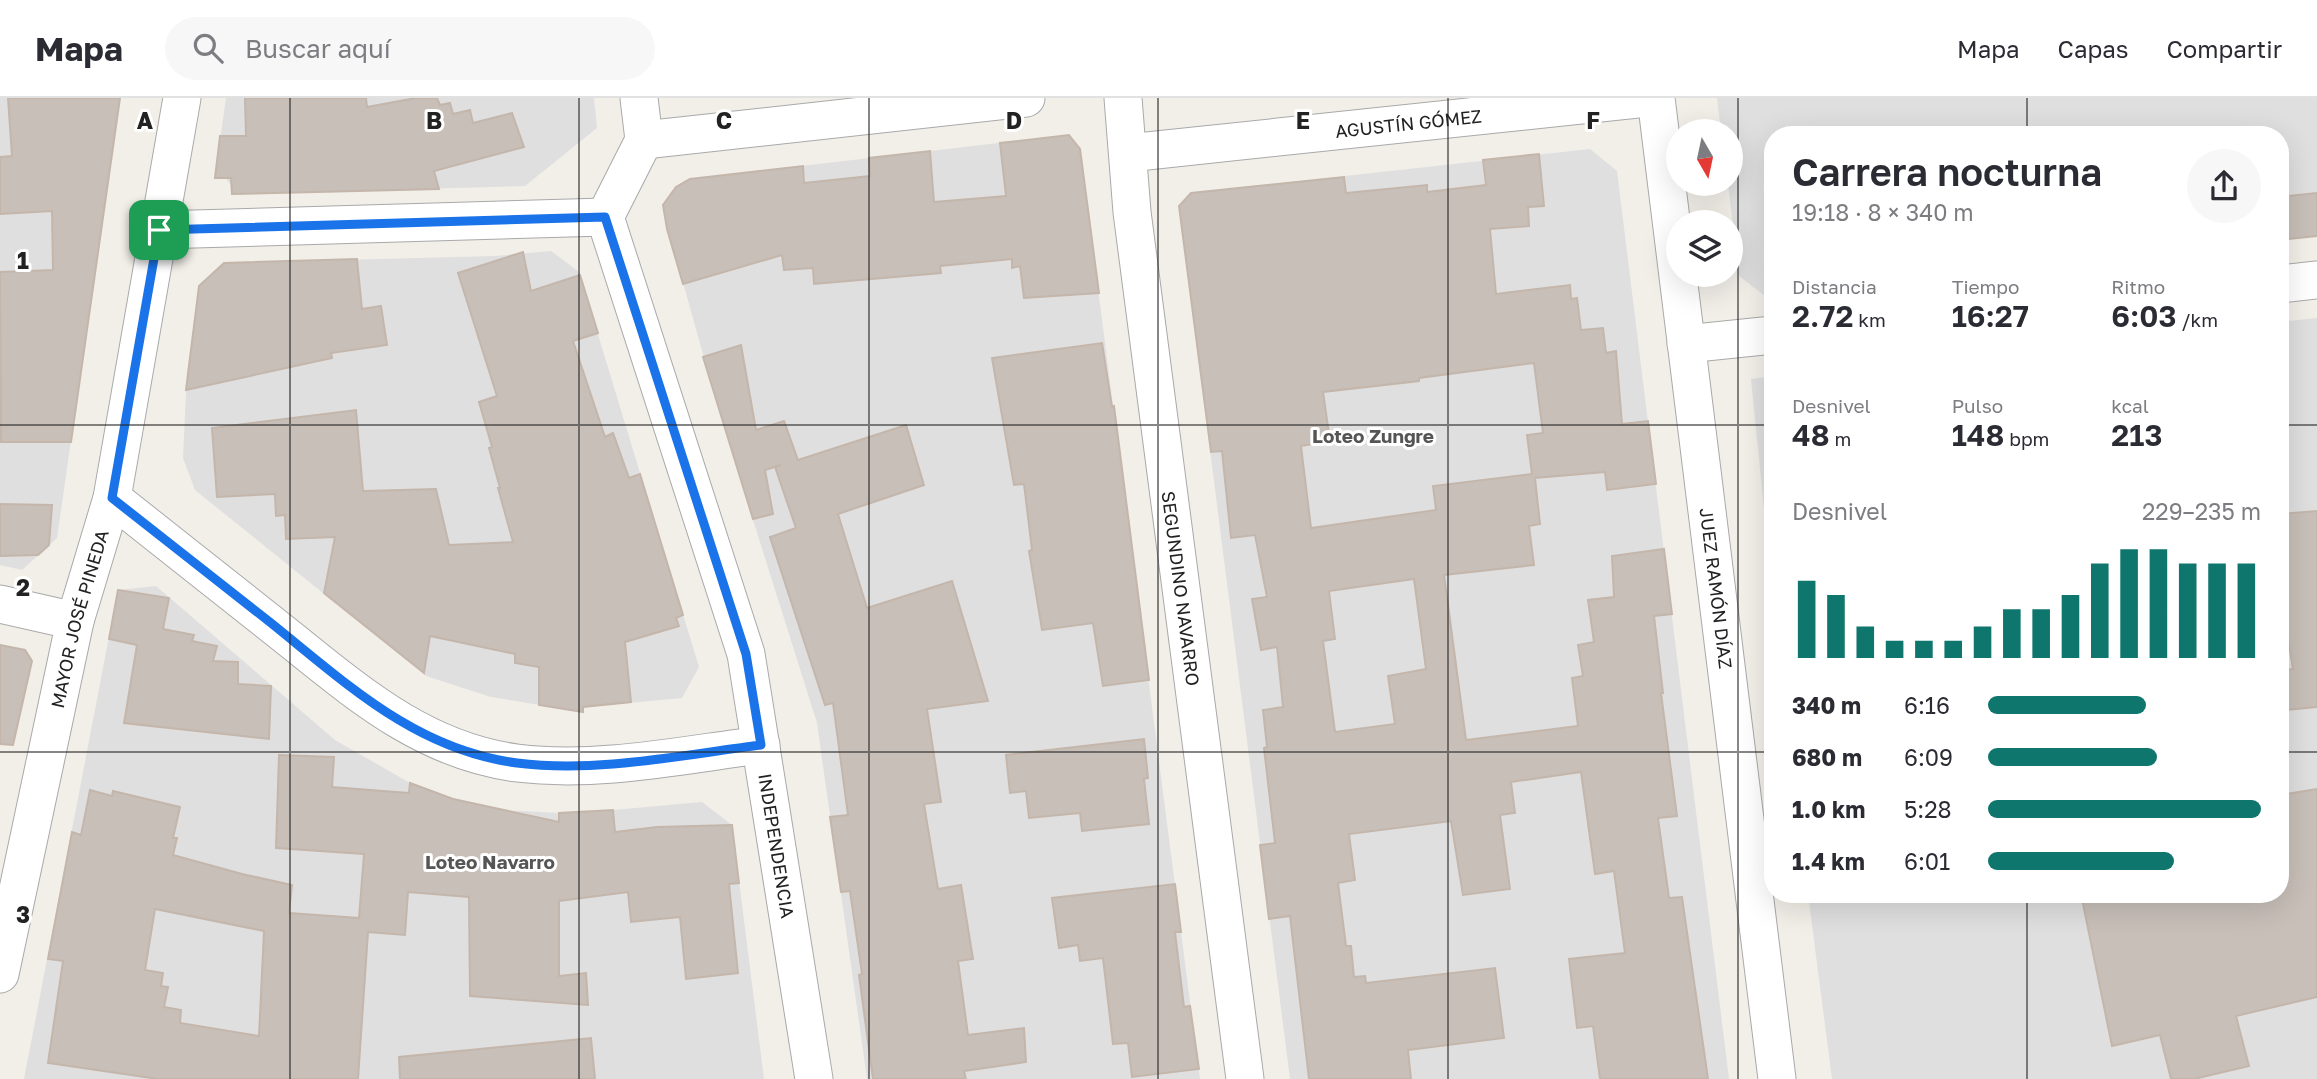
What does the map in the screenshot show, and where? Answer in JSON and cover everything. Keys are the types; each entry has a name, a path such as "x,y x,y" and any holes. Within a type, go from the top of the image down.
{"street":[{"name":"MAYOR JOSÉ PINEDA","path":"0,974 75,621 112,498 182,98"},
{"path":"159,230 605,217 644,140 639,98"},
{"path":"644,140 1026,98"},
{"name":"SEGUNDINO NAVARRO","path":"1124,98 1132,212 1245,1079"},
{"name":"AGUSTÍN GÓMEZ","path":"1128,153 1647,98"},
{"name":"JUEZ RAMÓN DÍAZ","path":"1656,98 1777,1079"},
{"name":"INDEPENDENCIA","path":"605,217 746,654 814,1079"},
{"path":"2289,283 2317,280"},
{"path":"1686,344 1764,336"},
{"path":"112,498 379,709 438,740 477,754 515,763 560,766 612,764 761,745"},
{"path":"0,604 75,621"}],"shaded area":[{"path":"0,98 120,98 57,538 22,570 0,565"},
{"path":"226,98 594,98 597,128 525,186 239,194 216,168"},
{"path":"1717,98 2317,98 2317,236 2289,239 2289,126 1764,126 1764,295 1743,279 1743,210 1731,210 1729,196 1743,196 1743,119 1720,119"},
{"path":"1067,135 1080,149 1200,1079 867,1079 817,723 719,412 664,214 670,194 690,179"},
{"path":"1590,149 1617,171 1729,1079 1290,1079 1179,206 1191,193"},
{"path":"551,251 579,272 699,667 682,698 564,709 491,697 426,676 195,490 183,458 187,372 199,286 224,263 495,256"},
{"path":"2317,318 2317,1079 1832,1079 1809,903 2289,903 2289,321"},
{"path":"1764,377 1764,508 1751,379"},
{"path":"156,586 335,740 410,783 445,796 504,810 559,813 702,802 732,825 764,1079 24,1079 118,590"}],"building":[{"path":"8,98 120,98 71,442 1,442 0,272 53,270 52,211 0,214 0,157 12,156"},
{"path":"245,98 366,98 367,107 416,98 437,98 440,105 450,103 453,114 470,110 473,123 512,113 524,147 434,171 439,189 232,194 231,178 215,178 220,136 246,136"},
{"path":"1069,135 1080,149 1099,293 1024,298 1020,266 1012,268 1012,259 940,266 941,273 814,284 813,268 784,270 782,255 683,284 663,205 676,187 690,179 803,166 804,183 870,176 869,158 930,151 934,202 1006,196 1000,143"},
{"path":"1539,154 1544,206 1528,207 1529,226 1490,229 1496,294 1570,285 1571,299 1577,298 1581,330 1603,328 1606,353 1616,351 1622,424 1648,421 1656,484 1607,490 1605,472 1535,478 1540,524 1529,526 1534,565 1444,575 1466,740 1578,726 1572,678 1583,676 1578,645 1594,642 1588,600 1614,597 1612,556 1664,549 1672,614 1654,616 1677,816 1658,818 1669,898 1682,897 1708,1079 1600,1079 1593,1026 1577,1028 1569,959 1625,953 1614,871 1595,874 1581,772 1511,782 1515,813 1500,815 1510,889 1463,895 1451,821 1349,834 1355,880 1338,883 1346,946 1351,946 1354,977 1365,976 1366,983 1495,968 1504,1038 1408,1050 1411,1079 1309,1079 1290,916 1269,919 1260,845 1275,843 1264,748 1267,747 1263,710 1283,707 1277,647 1261,650 1252,599 1267,597 1255,535 1231,538 1222,451 1211,452 1179,206 1191,193 1344,177 1346,193 1427,185 1427,192 1486,185 1483,160","holes":["1534,363 1543,433 1527,435 1532,474 1433,486 1436,510 1311,528 1301,446 1330,441 1323,392 1419,381 1419,378","1414,579 1426,669 1388,676 1395,724 1335,732 1323,641 1335,639 1329,591"]},
{"path":"2317,193 2317,236 2289,239 2289,196"},
{"path":"523,252 531,291 580,275 598,333 573,341 605,437 613,433 629,478 640,474 683,615 676,618 679,626 625,642 631,702 583,707 583,712 539,705 539,667 515,663 515,654 430,636 424,673 324,593 335,537 286,539 285,515 276,516 275,494 217,497 212,428 356,410 363,491 436,489 449,545 513,542 479,402 497,396 458,273"},
{"path":"357,259 362,309 381,306 387,345 331,353 332,358 186,390 199,286 224,263"},
{"path":"1102,343 1112,407 1114,406 1149,680 1103,686 1093,623 1042,630 1029,551 1032,550 1024,484 1014,485 992,358"},
{"path":"741,345 756,430 784,421 798,460 906,425 924,485 838,514 867,608 952,581 988,701 927,709 941,802 924,804 938,889 961,885 973,959 958,961 968,1035 1024,1028 1026,1062 964,1071 966,1079 873,1079 850,891 841,892 830,817 848,815 833,703 825,705 770,537 796,528 775,467 781,465 765,470 773,514 753,519 703,357"},
{"path":"0,504 52,505 49,545 38,555 0,556"},
{"path":"2317,511 2317,707 2289,710 2289,669 2293,669 2289,644 2289,513"},
{"path":"118,590 169,598 163,629 194,635 192,641 217,646 213,661 238,662 238,684 271,686 269,739 124,723 137,645 109,639"},
{"path":"0,645 25,650 32,661 13,745 0,744"},
{"path":"1144,739 1148,778 1144,779 1149,824 1082,831 1080,813 1029,818 1026,791 1010,793 1006,755"},
{"path":"279,755 334,757 332,787 409,793 410,783 453,799 559,822 559,813 613,810 615,832 657,827 732,825 739,883 729,884 738,973 686,979 680,917 631,922 628,892 559,901 559,976 586,973 588,1005 470,996 469,897 408,892 405,935 368,932 358,1079 158,1079 48,1063 63,961 48,959 72,832 81,835 90,790 112,796 113,791 180,807 173,838 177,838 173,855 292,885 289,913 359,918 364,854 276,848","holes":["155,909 264,931 259,1036 180,1023 181,1010 164,1007 168,987 161,986 163,973 145,970"]},
{"path":"2317,789 2317,997 2236,1016 2249,1066 2194,1079 2171,1079 2160,1035 2112,1046 2083,903 2289,903 2289,794"},
{"path":"1175,884 1181,932 1175,932 1184,1007 1190,1006 1199,1069 1132,1077 1128,1043 1113,1044 1103,958 1080,961 1078,945 1059,948 1052,898"},
{"path":"591,1038 595,1079 400,1079 399,1057"}],"district":[{"name":"Loteo Zungre","path":"1373,435"},
{"name":"Loteo Navarro","path":"490,861"}],"route":[{"path":"605,217 746,654 761,745 612,764 560,766 515,763 477,754 438,740 379,709 112,498 159,230 605,217"}]}
